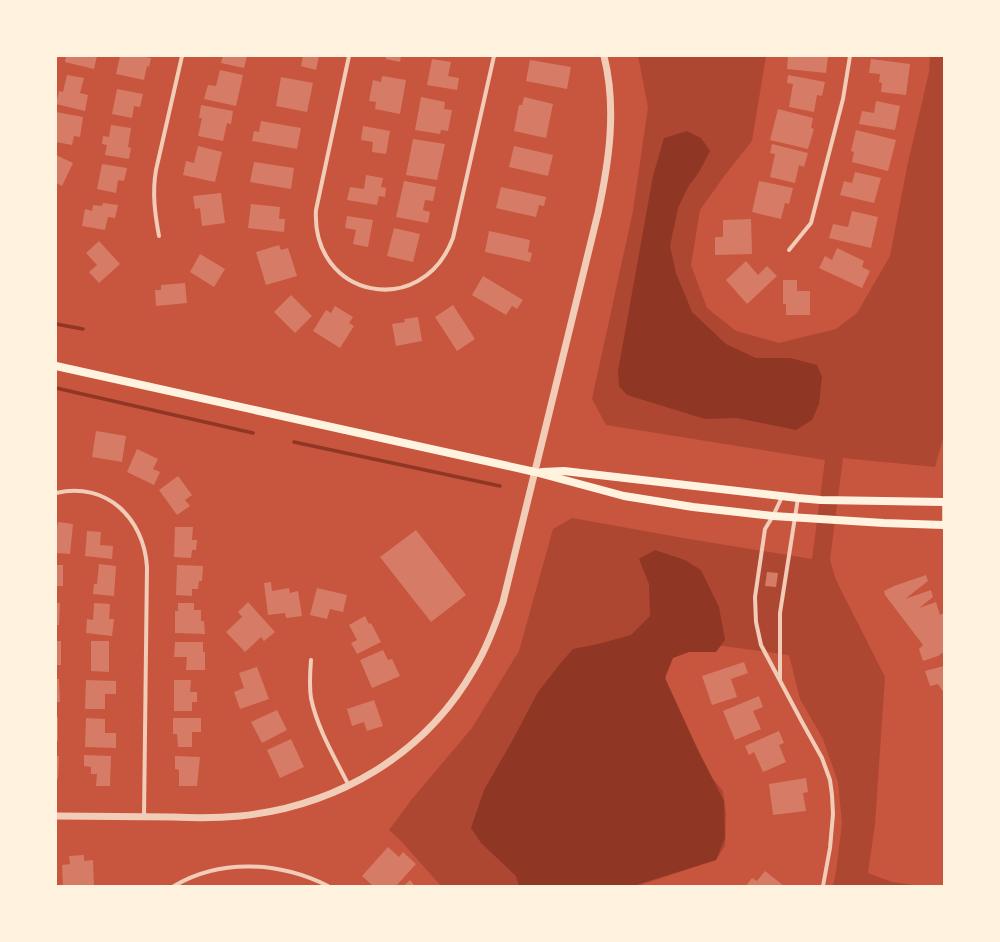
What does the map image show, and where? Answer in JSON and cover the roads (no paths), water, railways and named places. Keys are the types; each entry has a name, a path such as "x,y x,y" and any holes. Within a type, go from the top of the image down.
{"main road":[{"path":"56,366 535,472 624,496 693,507 773,516 884,524 944,526"},
{"path":"535,472 564,471 782,497 821,500 944,502"}],"street":[{"path":"158,236 153,201 153,186 182,56"},
{"path":"349,56 316,210 316,232 324,252 337,270 345,277 365,287 387,290 404,287 421,280 441,262 450,246 494,56"},
{"path":"56,816 223,817 272,812 295,807 318,800 349,786 392,760 425,731 454,699 474,669 489,640 503,602 598,213 607,167 611,114 608,77 604,56"},
{"path":"789,250 811,223 843,99 850,56"},
{"path":"56,493 75,490 87,492 108,500 118,506 134,523 144,544 147,567 144,817"},
{"path":"782,497 765,529 755,597 756,622 761,644 822,758 830,780 832,795 830,848 823,886"},
{"path":"780,682 780,613 798,498"},
{"path":"944,502 944,526"},
{"path":"311,660 310,680 315,711 323,734 349,786"},
{"path":"174,886 193,876 210,871 223,868 252,866 268,867 296,873 328,886"}],"waterway":[{"path":"56,324 83,329"},
{"path":"56,388 253,433"},
{"path":"294,442 500,486"}]}
